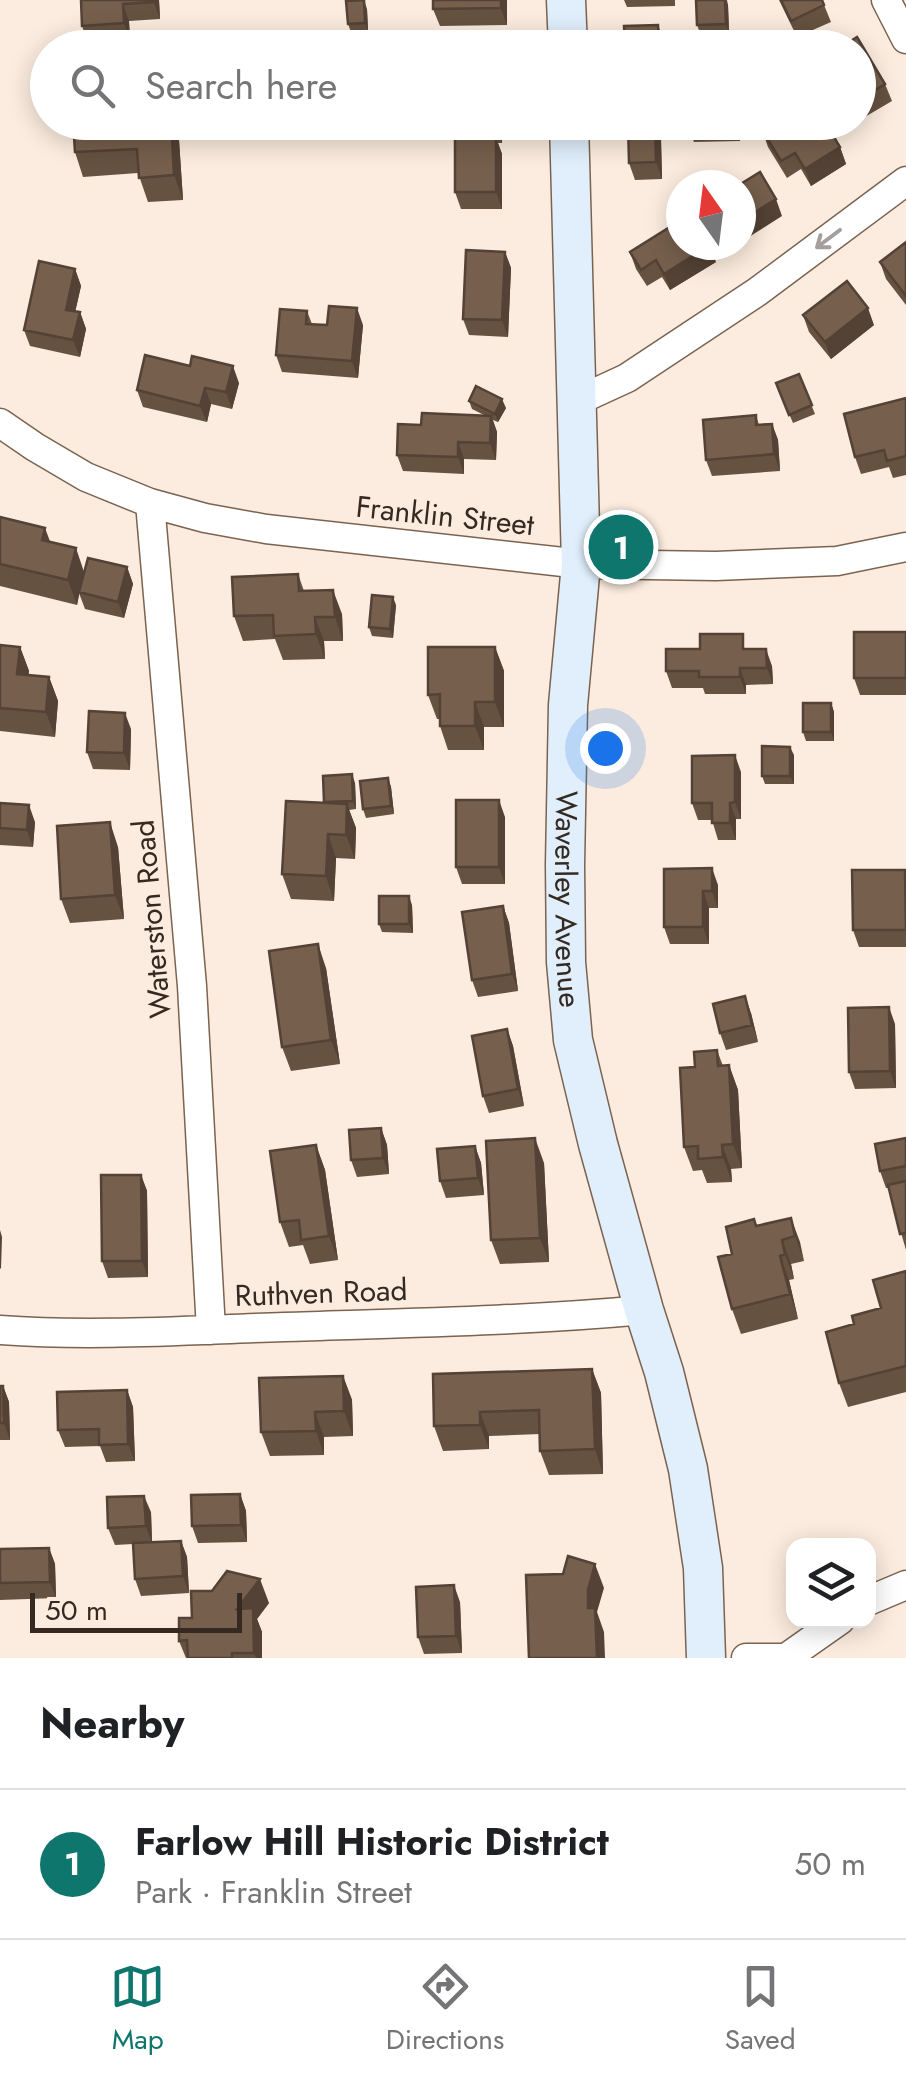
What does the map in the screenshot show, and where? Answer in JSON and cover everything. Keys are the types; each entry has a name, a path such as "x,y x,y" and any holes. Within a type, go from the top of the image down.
{"street":[{"path":"566,0 567,30"},
{"path":"886,0 906,39"},
{"name":"Waverley Avenue","path":"570,140 581,564 568,705 566,962 573,1040 688,1469 702,1568 706,1658"},
{"path":"576,402 626,378 756,292 906,182"},
{"name":"Franklin Street","path":"0,422 86,477 150,503 266,529 581,564 716,566 836,561 906,547"},
{"name":"Waterston Road","path":"150,503 192,986 211,1330"},
{"name":"Ruthven Road","path":"0,1330 211,1330 555,1318 644,1310"},
{"path":"876,1597 906,1584"},
{"path":"746,1658 786,1658 829,1628"}],"building":[{"path":"81,0 154,2 123,4 124,23 82,26"},
{"path":"364,0 365,23 348,24 346,1"},
{"path":"433,0 501,0 501,8 433,9"},
{"path":"696,0 725,0 726,24 697,25"},
{"path":"781,0 822,0 824,5 791,21"},
{"path":"658,25 658,30 624,30 624,26"},
{"path":"876,69 885,84 876,90"},
{"path":"74,140 172,140 174,175 139,178 137,149 75,152"},
{"path":"455,140 496,140 496,192 455,192"},
{"path":"628,140 655,140 656,162 629,163"},
{"path":"768,140 836,140 840,147 805,169 795,153 781,161"},
{"path":"760,172 776,199 756,212 756,174"},
{"path":"666,229 666,260 686,260 664,274 656,260 641,270 630,252"},
{"path":"906,242 906,296 880,262"},
{"path":"466,250 505,252 502,320 463,319"},
{"path":"39,261 75,269 66,310 80,312 73,340 24,330"},
{"path":"847,281 868,308 825,342 803,315"},
{"path":"329,306 357,308 352,361 276,355 280,309 307,311 306,324 327,325"},
{"path":"145,355 190,366 192,356 233,366 226,392 205,388 200,406 137,390"},
{"path":"799,374 812,405 789,415 776,383"},
{"path":"476,386 502,399 495,414 469,401"},
{"path":"906,398 906,456 887,461 884,450 855,457 844,414"},
{"path":"422,413 491,416 490,443 458,442 458,457 397,455 398,424 421,425"},
{"path":"756,415 756,425 772,424 774,454 706,460 703,420"},
{"path":"0,517 45,528 42,540 76,548 68,580 0,564"},
{"path":"88,558 127,567 118,602 79,592"},
{"path":"298,574 299,591 333,590 335,617 315,617 316,634 274,636 273,615 234,616 232,577"},
{"path":"372,595 393,597 390,629 369,627"},
{"path":"854,632 906,632 906,678 854,678"},
{"path":"700,634 743,634 743,649 766,649 767,668 740,668 740,677 699,677 699,671 666,671 666,649 700,649"},
{"path":"0,645 20,647 17,674 49,677 46,712 0,708"},
{"path":"428,647 495,647 495,702 475,702 475,726 440,726 440,694 428,695"},
{"path":"803,703 831,703 831,732 803,732"},
{"path":"89,711 125,713 124,753 87,752"},
{"path":"762,746 790,747 790,776 762,776"},
{"path":"735,755 735,802 730,803 730,823 712,823 712,803 692,803 692,756"},
{"path":"352,774 353,801 324,802 323,776"},
{"path":"388,778 391,806 363,809 360,781"},
{"path":"456,800 499,800 499,867 456,867"},
{"path":"286,801 347,804 346,835 328,834 326,876 282,874"},
{"path":"0,803 29,805 27,830 0,828"},
{"path":"110,822 115,895 61,899 57,826"},
{"path":"712,868 712,891 703,891 703,927 664,927 664,869"},
{"path":"852,870 905,870 906,930 853,930"},
{"path":"379,896 409,896 409,924 379,924"},
{"path":"503,906 512,974 472,980 462,912"},
{"path":"318,944 331,1040 282,1047 269,951"},
{"path":"745,996 752,1025 720,1033 713,1004"},
{"path":"889,1007 890,1071 849,1072 848,1008"},
{"path":"507,1029 518,1089 483,1096 472,1036"},
{"path":"717,1050 718,1066 729,1065 733,1144 722,1145 723,1157 698,1159 698,1146 684,1147 680,1068 695,1067 694,1052"},
{"path":"381,1128 383,1158 351,1160 349,1130"},
{"path":"535,1138 540,1238 491,1240 486,1141"},
{"path":"906,1138 906,1166 880,1171 875,1144"},
{"path":"316,1145 329,1236 301,1240 299,1220 280,1222 270,1151"},
{"path":"475,1146 478,1178 440,1181 437,1149"},
{"path":"101,1175 141,1175 142,1261 102,1261"},
{"path":"906,1181 906,1233 900,1234 888,1185"},
{"path":"791,1218 795,1236 782,1240 785,1254 780,1256 790,1294 732,1309 718,1257 732,1254 726,1227 754,1219 756,1226"},
{"path":"906,1271 906,1366 839,1383 826,1332 854,1324 852,1316 881,1308 873,1280"},
{"path":"592,1369 595,1449 540,1451 539,1410 480,1412 480,1425 434,1426 433,1374"},
{"path":"343,1376 344,1411 315,1412 316,1431 261,1432 259,1378"},
{"path":"3,1386 4,1423 0,1423"},
{"path":"127,1390 128,1444 99,1445 99,1429 58,1430 57,1392"},
{"path":"240,1494 241,1525 192,1526 191,1495"},
{"path":"144,1496 146,1526 108,1528 107,1497"},
{"path":"181,1541 183,1576 135,1579 133,1543"},
{"path":"49,1548 50,1582 0,1583 0,1549"},
{"path":"568,1556 595,1564 588,1608 595,1608 597,1658 529,1658 526,1575 563,1574"},
{"path":"227,1571 260,1579 237,1609 253,1608 254,1653 232,1653 232,1658 188,1658 187,1640 179,1641 179,1618 192,1618 191,1591 212,1591"},
{"path":"454,1585 456,1636 418,1637 416,1587"}],"place":[{"name":"Farlow Hill Historic District","path":"621,547"}]}
